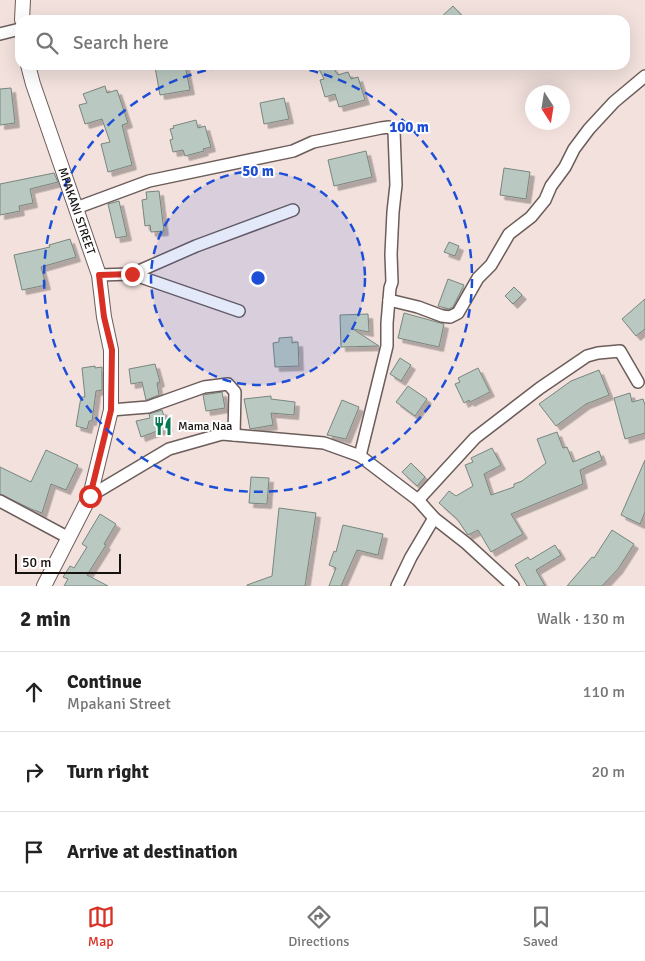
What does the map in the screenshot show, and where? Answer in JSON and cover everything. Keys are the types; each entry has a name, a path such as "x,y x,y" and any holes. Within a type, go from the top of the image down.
{"street":[{"path":"22,15 23,0"},
{"path":"0,34 15,30"},
{"name":"MPAKANI STREET","path":"29,70 99,275 104,317 112,350 111,410 90,496 44,586"},
{"path":"389,300 418,307 442,316 450,317 458,313 478,278 491,265 510,234 531,217 545,200 551,186 564,168 574,148 614,102 645,76"},
{"path":"76,208 149,181 293,152 313,142 389,127 394,131 396,138 396,185 387,346 360,456"},
{"path":"132,274 196,246 293,210"},
{"path":"99,275 132,274 239,310"},
{"path":"418,500 475,438 540,388 587,356 612,351 620,352 638,382"},
{"path":"111,410 148,407 204,387 228,384 235,392 234,435"},
{"path":"90,496 169,449 222,434 324,442 360,456 418,500 434,518 466,543 513,586"},
{"path":"0,502 69,538"},
{"path":"397,586 411,557 434,518"}],"building":[{"path":"453,6 461,15 443,15"},
{"path":"156,70 186,70 190,90 160,95"},
{"path":"320,70 334,70 338,75 348,72 351,79 358,77 365,100 339,107 335,94 325,97 320,80 324,79"},
{"path":"105,86 107,93 117,90 128,123 122,125 132,165 108,172 101,144 110,142 102,119 85,124 79,105 87,103 83,94"},
{"path":"11,88 15,123 0,125 0,89"},
{"path":"284,98 289,119 264,124 260,103"},
{"path":"196,120 198,128 205,126 211,147 185,156 183,150 173,152 170,140 173,139 170,129 174,128 173,126"},
{"path":"366,151 372,177 334,186 328,160"},
{"path":"504,168 530,172 526,199 500,195"},
{"path":"54,173 58,182 30,189 33,203 19,206 20,211 0,215 0,184"},
{"path":"159,191 164,231 151,232 150,225 145,226 142,200 147,199 146,192"},
{"path":"119,201 127,236 116,238 108,204"},
{"path":"70,239 76,257 41,267 46,285 22,290 14,255 50,247 49,245"},
{"path":"449,242 459,246 455,256 444,252"},
{"path":"448,279 464,285 453,307 449,309 438,306"},
{"path":"514,287 522,295 513,304 505,296"},
{"path":"645,299 645,329 636,336 622,319"},
{"path":"404,313 444,324 439,347 398,338"},
{"path":"368,314 369,332 353,329 379,346 341,347 340,315"},
{"path":"292,337 292,343 298,342 299,366 275,367 273,343 279,342 279,338"},
{"path":"400,358 411,365 401,381 390,374"},
{"path":"155,364 160,382 157,383 159,395 146,400 142,382 131,384 129,369"},
{"path":"95,366 95,368 102,367 102,390 96,391 92,421 89,421 87,429 76,426 81,397 85,397 82,368"},
{"path":"478,368 490,392 464,403 455,384 460,382 458,378"},
{"path":"599,370 609,395 586,404 556,426 539,404 571,381"},
{"path":"408,386 427,399 415,416 396,402"},
{"path":"222,392 225,408 206,411 203,395"},
{"path":"630,393 632,402 643,399 645,405 645,433 625,439 614,398"},
{"path":"271,396 271,399 295,402 294,415 271,413 273,425 250,429 244,399"},
{"path":"342,400 359,407 346,439 327,435"},
{"path":"162,410 168,427 141,437 136,421 150,418 149,414"},
{"path":"557,432 563,448 567,447 573,462 599,451 602,460 580,470 583,484 511,514 523,534 491,552 478,530 468,535 457,519 439,503 449,491 456,496 473,486 465,465 473,462 471,458 492,448 501,465 484,474 491,495 514,487 514,484 522,481 546,463 537,439"},
{"path":"46,450 78,465 66,490 51,484 42,513 0,494 0,467 31,482"},
{"path":"645,460 645,512 640,524 621,515"},
{"path":"411,463 425,477 417,486 402,472"},
{"path":"251,477 269,478 267,504 249,503"},
{"path":"279,508 316,513 305,586 247,586 272,576"},
{"path":"100,514 116,524 104,544 106,545 87,575 108,586 64,586 68,579 63,577 70,566 74,568 87,547 82,544"},
{"path":"343,525 383,534 378,555 357,550 341,586 329,586 336,568 329,565 334,551 336,552"},
{"path":"612,530 634,544 618,569 602,586 567,586 592,557 594,558"},
{"path":"555,545 561,555 536,570 545,586 527,586 515,565 528,557 530,560"}],"place":[{"name":"Mama Naa","path":"163,426"}],"route":[{"path":"90,496 111,410 112,350 104,317 99,275 132,274"}]}
